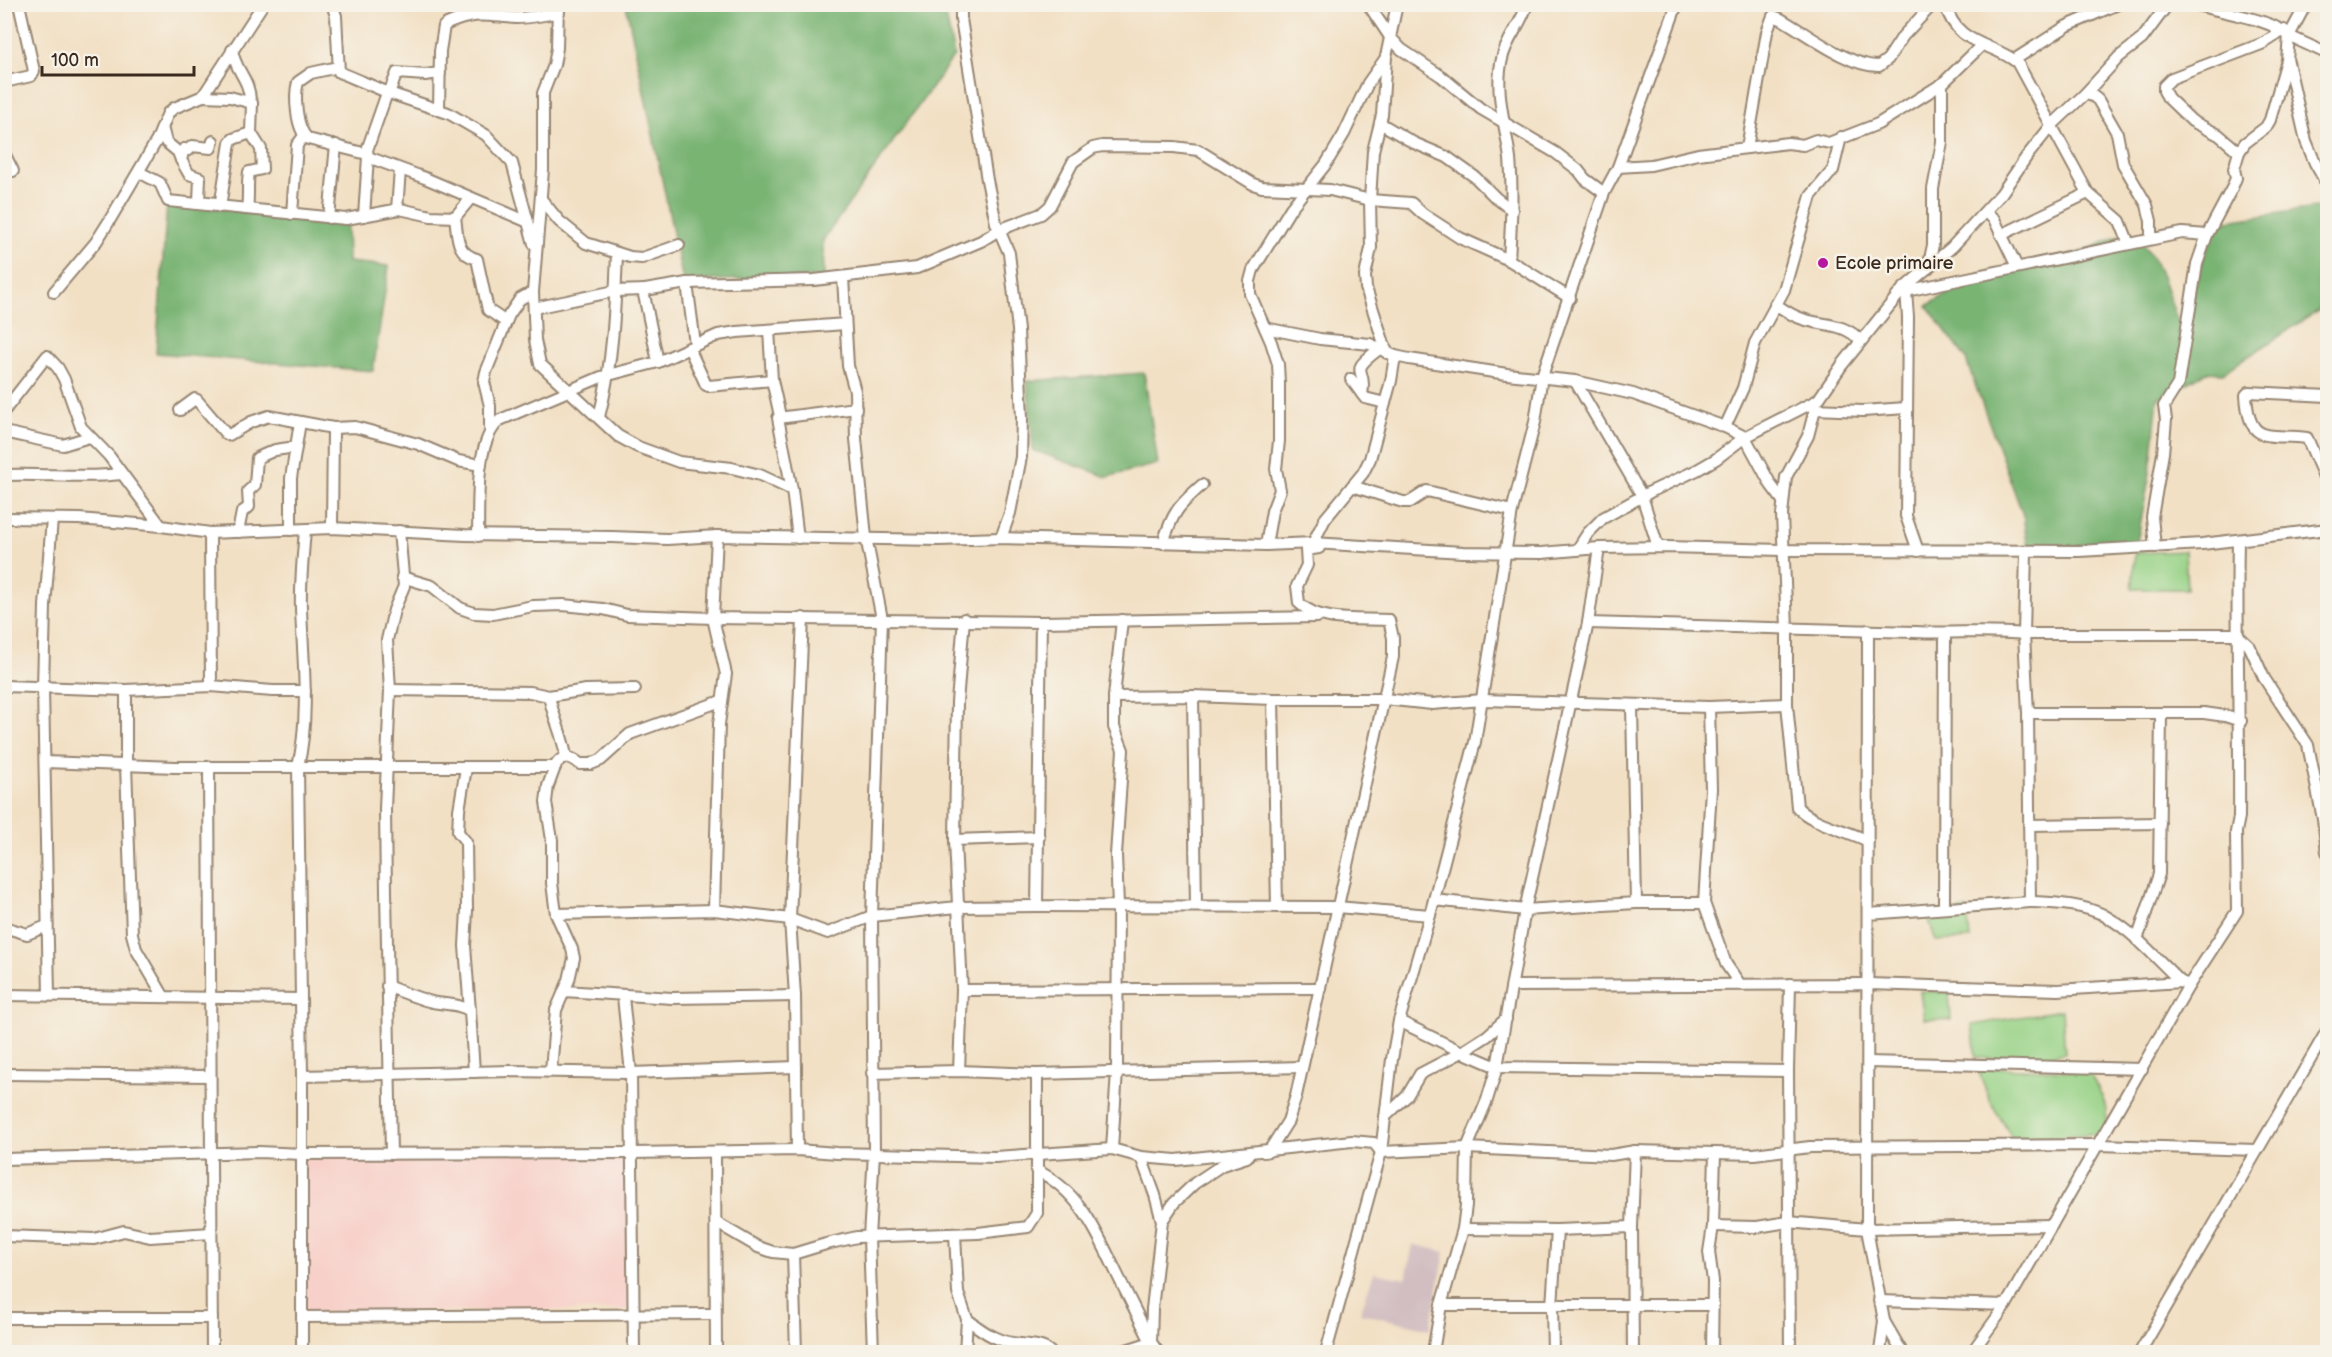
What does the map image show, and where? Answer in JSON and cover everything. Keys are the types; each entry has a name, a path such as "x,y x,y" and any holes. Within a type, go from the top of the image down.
{"street":[{"path":"4,82 31,76 34,71 20,4"},
{"path":"203,96 263,4"},
{"path":"332,4 336,16 338,67 343,74 462,120 486,135 512,163 526,221 536,249"},
{"path":"961,4 961,19 987,180 999,230 1009,253 1018,330 1022,442 1016,487 1000,538"},
{"path":"1368,4 1401,49 1441,76 1481,109 1556,153 1604,193"},
{"path":"1313,543 1325,519 1364,473 1385,403 1387,353 1366,288 1365,276 1371,248 1370,200 1373,151 1384,106 1385,59 1397,4"},
{"path":"1509,260 1512,210 1510,160 1501,93 1502,58 1527,4"},
{"path":"1326,1353 1381,1152 1399,1021 1430,915 1475,742 1512,511 1534,422 1542,376 1604,193 1618,168 1677,4"},
{"path":"1747,148 1767,32 1773,16 1781,18 1843,55 1859,62 1879,66 1888,59 1903,36 1932,4"},
{"path":"1945,4 1954,26 1981,45 2014,60 2088,193 2120,221 2129,244"},
{"path":"2014,60 2067,26 2118,4"},
{"path":"1868,841 1851,832 1811,818 1797,807 1787,704 1787,627 1782,550 1786,477 1808,436 1817,405 1860,341 1904,290 1952,247 2001,195 2027,156 2051,126 2119,57 2142,39 2168,4"},
{"path":"2194,4 2253,19 2328,54"},
{"path":"2239,152 2219,135 2192,121 2168,98 2164,86 2172,78 2286,33 2306,4"},
{"path":"440,110 440,51 444,26 477,14 518,18 540,16 558,8 557,48 554,65 543,93 541,199 533,292 535,340 540,364 618,436 638,447 679,462 732,468 760,474 792,490"},
{"path":"2286,33 2287,60 2294,80 2306,141 2314,163 2328,186"},
{"path":"1618,168 1651,165 1698,154 1788,142 1803,145 1816,140 1829,143 1878,124 1942,84 1981,45"},
{"path":"232,50 234,62 248,83 253,109 251,133 261,150 262,169 249,172 248,176 247,209"},
{"path":"1266,545 1272,511 1280,490 1276,469 1279,441 1278,364 1250,294 1250,281 1253,270 1291,208 1309,188 1338,144 1368,83 1385,59"},
{"path":"2155,546 2152,517 2163,453 2166,425 2164,406 2178,384 2197,264 2207,234 2232,188 2239,152 2245,143 2266,127 2287,60"},
{"path":"338,67 311,73 298,82 295,102 304,136 368,155 526,221"},
{"path":"364,216 368,155 388,93 397,74 440,73"},
{"path":"1928,268 1933,245 1934,189 1942,133 1942,84"},
{"path":"2085,94 2098,100 2116,133 2120,157 2146,206 2151,221 2151,239"},
{"path":"54,292 96,242 139,172 168,113 174,108 203,96 230,97 250,101"},
{"path":"1380,123 1414,143 1447,157 1475,177 1512,210"},
{"path":"162,127 166,142 178,152 189,174 200,178 198,201 216,203 220,207"},
{"path":"220,207 230,143 233,139 251,133"},
{"path":"292,214 297,145 304,136"},
{"path":"1725,428 1743,388 1755,343 1784,290 1811,196 1833,170 1841,137"},
{"path":"181,160 184,149 189,150 192,146 211,148 213,141"},
{"path":"329,218 336,145"},
{"path":"534,308 615,291 643,290 687,283 843,277 917,268 981,241 999,230 1041,214 1047,210 1073,162 1094,148 1102,146 1190,148 1207,154 1252,184 1262,188 1309,188 1350,194 1370,200 1411,203 1423,214 1460,238 1509,260 1570,298"},
{"path":"4,153 13,171"},
{"path":"397,209 400,170"},
{"path":"139,172 160,183 168,201 346,219 397,209 431,216 455,217"},
{"path":"2001,235 2088,193"},
{"path":"471,198 455,217 459,244 465,255 477,259 488,310 506,322"},
{"path":"541,199 559,221 586,243 635,258 642,258 679,245"},
{"path":"1985,212 1994,219 2017,267"},
{"path":"1904,290 2182,233 2207,234"},
{"path":"599,417 609,374 617,253"},
{"path":"843,277 848,366 855,391 856,440 866,537 882,619 872,916 874,1153 869,1236 873,1353"},
{"path":"687,283 692,346 706,384 709,386 772,380"},
{"path":"643,290 658,362"},
{"path":"1904,290 1906,516 1918,551"},
{"path":"478,536 481,465 490,428 490,406 484,382 486,372 506,322 520,299 533,292"},
{"path":"1775,304 1801,319 1838,327 1856,335 1860,341"},
{"path":"490,428 500,420 609,374 658,362 718,335 845,324"},
{"path":"1264,328 1320,339 1370,344 1387,353 1507,374 1575,381 1633,394 1744,437 1783,501"},
{"path":"769,330 772,380 780,416 778,422 792,490 798,538"},
{"path":"1362,394 1364,385 1359,372 1363,361 1387,353"},
{"path":"4,411 47,356 58,368 78,420 89,437 109,456 161,526"},
{"path":"1351,379 1365,398 1385,403"},
{"path":"1575,381 1642,496 1658,547"},
{"path":"2328,396 2249,392 2246,395 2247,417 2250,424 2264,435 2270,438 2307,438 2328,486"},
{"path":"180,410 195,399 197,400 226,434 230,435 262,417 269,416 333,428 345,426 364,430 418,444 458,461 481,465"},
{"path":"1577,550 1588,533 1603,518 1716,459 1744,437 1817,405 1863,411 1906,408"},
{"path":"780,416 856,408"},
{"path":"291,530 291,478 300,422"},
{"path":"332,528 333,428"},
{"path":"4,432 63,445 89,437"},
{"path":"238,532 242,512 249,507 248,491 255,484 257,458 275,450 296,447"},
{"path":"4,475 34,473 106,476 121,474"},
{"path":"1162,543 1170,520 1178,507 1202,485"},
{"path":"1352,486 1403,502 1410,502 1427,491 1512,511"},
{"path":"4,518 79,519 210,533 332,528 478,536 667,539 717,536 939,540 1000,538 1266,545 1313,543 1334,546 1542,553 1599,548 1658,547 2026,552 2238,541 2328,529"},
{"path":"49,995 43,688 45,606 52,519"},
{"path":"302,1353 302,1076 298,767 302,746 305,691 301,595 305,530"},
{"path":"391,1154 387,986 386,808 390,690 387,640 394,610 403,594 399,531"},
{"path":"210,533 211,686"},
{"path":"714,910 721,701 726,674 713,618 717,536"},
{"path":"1972,1353 2006,1305 2099,1145 2142,1068 2185,983 2237,911 2236,832 2239,817 2241,722 2236,634 2238,541"},
{"path":"1329,617 1314,614 1299,603 1297,586 1307,565 1306,550 1334,546"},
{"path":"1433,1353 1441,1305 1463,1229 1466,1205 1467,1148 1487,1100 1497,1067 1525,910 1588,623 1599,548"},
{"path":"2026,552 2024,634 2028,713 2030,902"},
{"path":"402,577 432,586 460,608 474,613 494,614 533,606 562,605 603,609 627,615 713,618 1041,622 1329,617 1389,620 1394,638 1393,657 1296,1096 1288,1121 1269,1151 1222,1165 1195,1183 1174,1203 1162,1221"},
{"path":"797,1150 795,996 790,919 803,618"},
{"path":"959,1071 962,990 955,840 957,702 964,620"},
{"path":"1112,1149 1117,1071 1116,855 1123,750 1114,727 1114,697 1122,620"},
{"path":"1037,906 1041,622"},
{"path":"1588,623 1787,627 1945,634 2000,632 2236,634 2250,647 2264,678 2308,745 2323,819 2326,852"},
{"path":"1868,630 1868,1229 1884,1321 1902,1353"},
{"path":"1944,907 1945,634"},
{"path":"4,686 126,690 211,686 273,692 305,691"},
{"path":"390,690 530,692 549,696 586,690 635,689"},
{"path":"126,690 130,916 133,942 164,997"},
{"path":"549,696 555,724 563,737 567,757"},
{"path":"1193,696 1196,906"},
{"path":"1114,697 1384,699 1432,704 1483,700 1709,707 1787,704"},
{"path":"1273,699 1276,907"},
{"path":"551,1071 556,1010 569,980 574,958 556,914 552,883 551,831 546,802 548,786 555,767 558,761 567,757 573,758 580,764 591,764 601,760 630,734 721,701"},
{"path":"1632,706 1636,903"},
{"path":"1709,707 1711,789 1704,903 1726,964 1739,983"},
{"path":"2028,713 2204,713 2225,716 2241,722"},
{"path":"2137,940 2159,874 2161,714"},
{"path":"45,762 209,767 555,767"},
{"path":"209,767 212,1353"},
{"path":"466,768 458,832 466,842 465,946 474,1072"},
{"path":"2323,819 2328,772"},
{"path":"2029,825 2160,823"},
{"path":"955,840 1039,837"},
{"path":"1434,900 1525,910 1636,903 1704,903"},
{"path":"1868,914 2030,902 2054,903 2093,910 2108,916 2185,983"},
{"path":"556,914 714,910 790,919 828,933 872,916 957,908 1337,907 1430,915"},
{"path":"4,927 27,934 47,926"},
{"path":"1512,986 1739,983 1869,984 2058,990 2185,983"},
{"path":"1790,984 1788,1071 1790,1353"},
{"path":"387,986 415,998 462,1006 470,1011"},
{"path":"962,990 1320,988"},
{"path":"564,991 623,997 795,996"},
{"path":"4,995 300,999"},
{"path":"623,997 632,1073 634,1353"},
{"path":"1385,1117 1407,1096 1420,1074 1462,1052 1487,1036 1506,1019"},
{"path":"1399,1021 1497,1067 1788,1071"},
{"path":"2140,1353 2328,1029"},
{"path":"1868,1062 2142,1068"},
{"path":"302,1076 551,1071 632,1073 796,1067"},
{"path":"872,1073 959,1071 1037,1074 1302,1067"},
{"path":"4,1074 210,1076"},
{"path":"717,1223 758,1247 772,1252 793,1254 833,1242 869,1236 955,1234 1028,1227 1036,1213 1037,1074"},
{"path":"4,1159 212,1153 633,1153 797,1150 995,1157 1112,1149 1141,1157 1176,1160 1366,1141 1374,1143 1381,1152"},
{"path":"1381,1152 1467,1148 1611,1155 1635,1151 1754,1154 1810,1148 1867,1146 2099,1145 2256,1150"},
{"path":"1633,1353 1632,1227 1635,1151"},
{"path":"716,1152 716,1353"},
{"path":"1712,1353 1713,1305 1709,1252 1713,1226 1714,1153"},
{"path":"1141,1157 1162,1221 1153,1286 1150,1347"},
{"path":"1036,1170 1061,1185 1085,1212 1099,1235 1150,1347 1158,1353"},
{"path":"1713,1226 1757,1227 1788,1222 1868,1229 2052,1225"},
{"path":"1463,1229 1557,1230 1632,1227"},
{"path":"1552,1353 1552,1306 1557,1230"},
{"path":"4,1236 94,1239 124,1231 150,1237 211,1233"},
{"path":"955,1234 958,1293 967,1319 965,1353"},
{"path":"793,1254 796,1353"},
{"path":"1879,1301 2006,1305"},
{"path":"1441,1305 1713,1305"},
{"path":"302,1317 715,1314"},
{"path":"4,1318 212,1318"},
{"path":"967,1319 982,1331 1004,1341 1042,1347 1050,1353"},
{"path":"1880,1353 1884,1321"},
{"path":"1120,1353 1150,1347"}],"shaded area":[{"path":"298,1151 631,1151 636,1310 298,1312"},
{"path":"1413,1244 1445,1252 1430,1329 1360,1313 1374,1273 1406,1279"}],"green space":[{"path":"626,5 944,5 954,56 823,240 824,277 683,281"},
{"path":"167,203 347,224 348,262 389,266 373,371 156,353"},
{"path":"2327,206 2327,302 2318,311 2223,373 2206,372 2167,396 2158,398 2150,473 2137,542 2028,549 2023,515 1965,357 1927,306 1982,273 2075,254 2127,233 2139,241 2156,262 2181,328 2215,223"},
{"path":"1144,373 1158,464 1107,477 1033,450 1027,381"},
{"path":"2185,551 2187,589 2132,589 2135,553"},
{"path":"1967,909 1970,939 1936,941 1927,915"},
{"path":"1920,991 1949,992 1951,1020 1924,1019"},
{"path":"2062,1010 2065,1053 2023,1061 1976,1057 1972,1025"},
{"path":"1977,1067 2088,1072 2104,1101 2107,1115 2106,1133 2013,1139 1990,1101"}],"place":[{"name":"Ecole primaire","path":"1823,263"}]}
